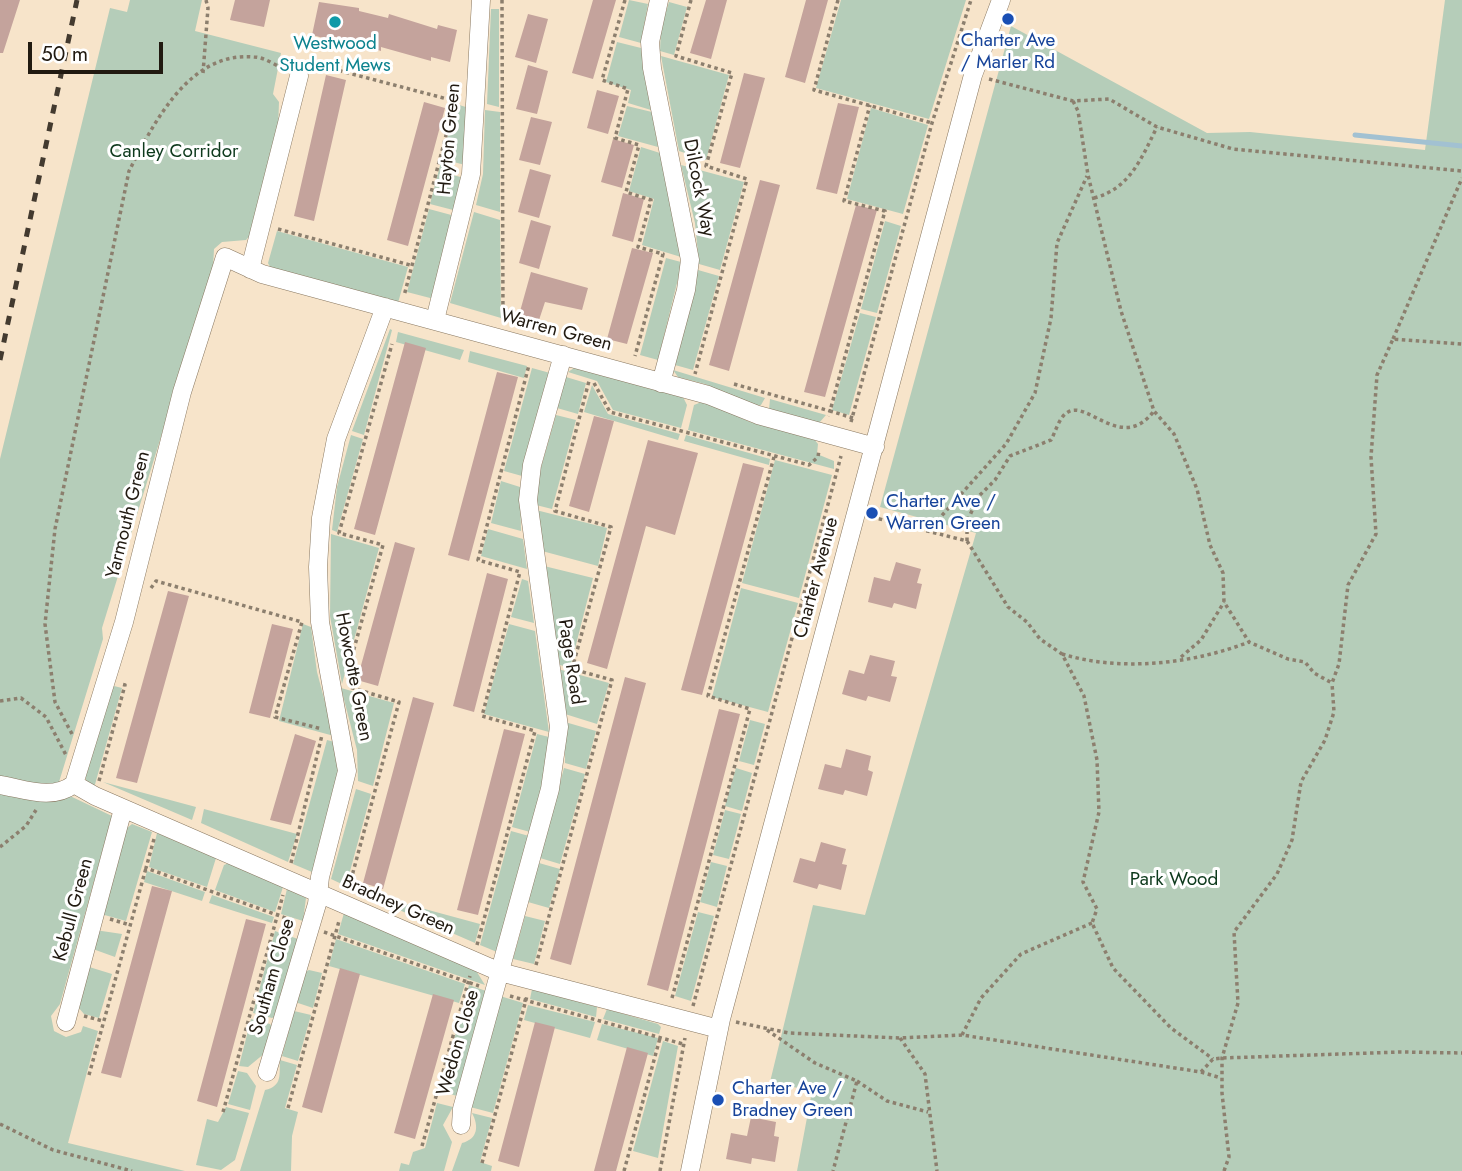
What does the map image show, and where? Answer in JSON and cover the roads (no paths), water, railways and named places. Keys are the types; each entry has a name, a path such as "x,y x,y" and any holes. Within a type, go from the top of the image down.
{"street":[{"name":"Hayton Green","path":"435,320 471,174 481,0"},
{"name":"Dilcock Way","path":"659,0 650,42 652,68 690,260 686,290 662,383"},
{"name":"Charter Avenue","path":"690,1171 720,1024 974,75 1001,0"},
{"path":"250,269 306,78"},
{"name":"Warren Green","path":"225,257 250,269 435,320 560,364 662,383 708,395 758,415 875,446"},
{"name":"Yarmouth Green","path":"74,783 124,622 182,392 225,257"},
{"name":"Howcotte Green","path":"318,894 347,771 345,746 329,681 320,622 318,567 321,518 336,439 393,309"},
{"name":"Page Road","path":"500,972 557,754 559,727 533,558 528,500 532,465 560,364"},
{"path":"0,785 46,794 64,791 74,783"},
{"name":"Bradney Green","path":"74,783 123,809 500,972 669,1007 689,1021 720,1024"},
{"name":"Kebull Green","path":"74,1018 123,809"},
{"name":"Southam Close","path":"267,1072 318,894"},
{"name":"Wedon Close","path":"461,1125 461,1109 500,972"}],"waterway":[{"path":"1355,135 1462,146"}],"railway":[{"path":"0,360 77,0"}],"place":[{"name":"Charter Ave / Marler Rd","path":"1008,19"},
{"name":"Westwood Student Mews","path":"335,22"},
{"name":"Charter Ave / Warren Green","path":"872,513"},
{"name":"Charter Ave / Bradney Green","path":"718,1100"}],"park label":[{"name":"Canley Corridor","path":"174,152"},
{"name":"Park Wood","path":"1174,880"}]}
